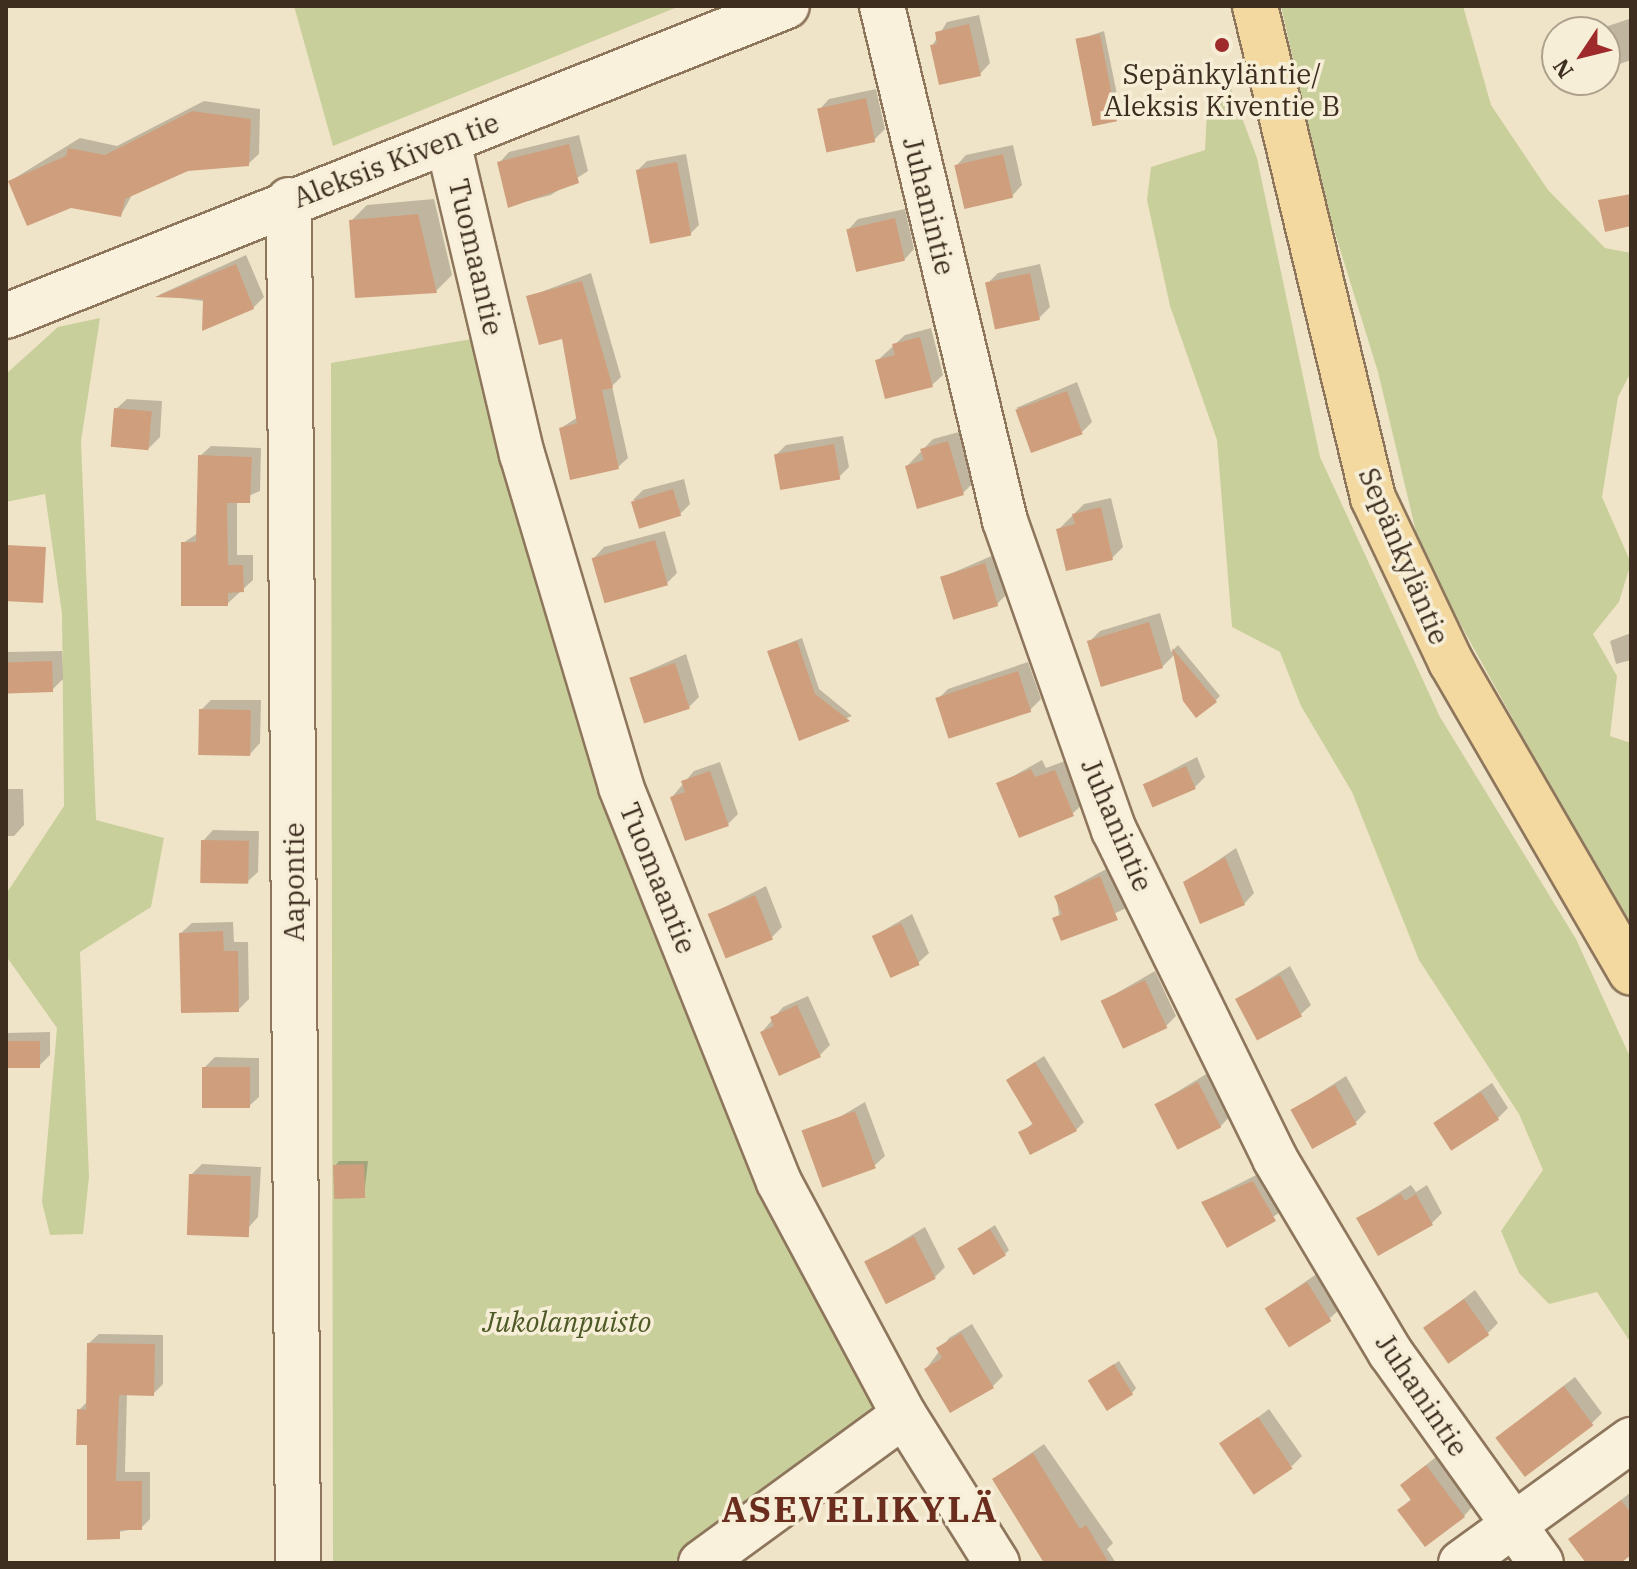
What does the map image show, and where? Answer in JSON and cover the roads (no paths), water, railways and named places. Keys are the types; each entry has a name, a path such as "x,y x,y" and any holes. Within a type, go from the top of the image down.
{"main road":[{"name":"Sepänkyläntie","path":"1255,6 1373,498 1451,662 1631,973"}],"street":[{"name":"Aleksis Kiven tie","path":"6,316 289,200 448,142 787,6"},
{"name":"Juhanintie","path":"882,6 1005,521 1114,830 1275,1159 1390,1352 1541,1563"},
{"name":"Tuomaantie","path":"448,142 522,454 621,787 779,1182 904,1415 997,1563"},
{"name":"Aapontie","path":"289,200 298,1563"},
{"path":"701,1563 904,1415"},
{"path":"1461,1563 1631,1440"}],"place":[{"name":"Sepänkyläntie/ Aleksis Kiventie B","path":"1222,45"}],"district":[{"name":"ASEVELIKYLÄ","path":"860,1509"}],"park label":[{"name":"Jukolanpuisto","path":"567,1322"}]}
